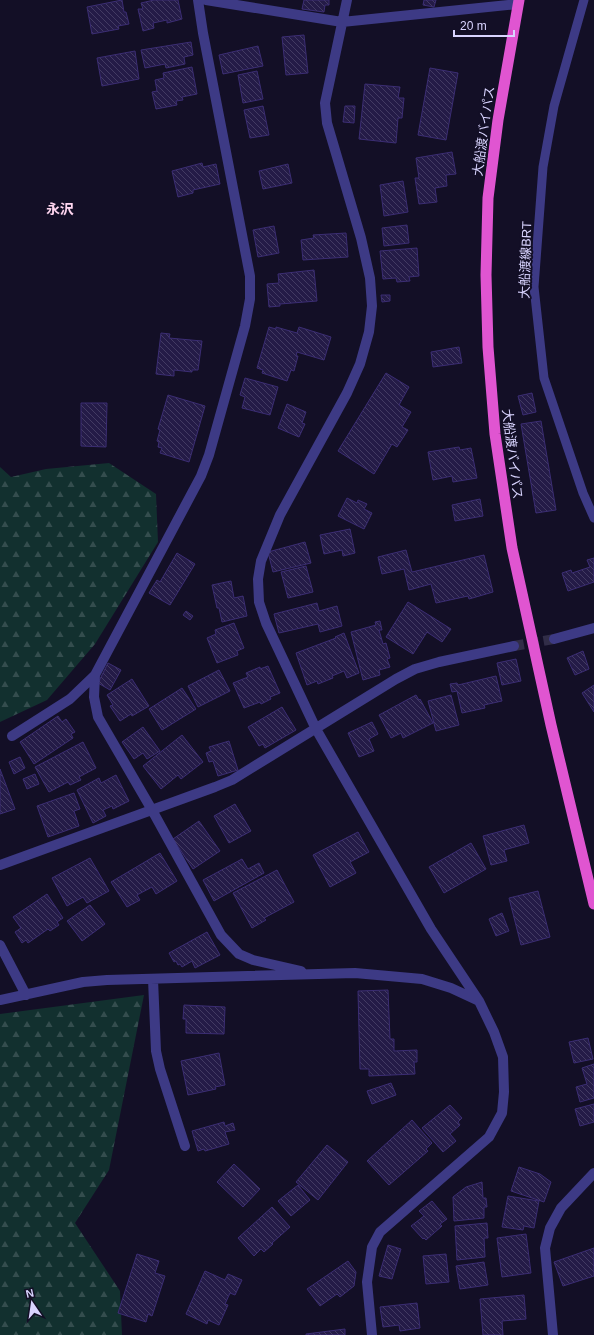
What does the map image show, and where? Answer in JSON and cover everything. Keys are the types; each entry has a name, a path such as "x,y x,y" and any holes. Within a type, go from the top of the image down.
{"highway":[{"name":"大船渡バイパス","path":"518,2 498,120 488,198 486,275 488,347 495,434 512,548 551,725 594,904"}],"street":[{"path":"12,736 70,699 95,675 201,476 210,455 245,326 250,299 250,276 198,0"},
{"path":"206,0 342,22 518,2"},
{"path":"347,0 325,103 327,123 361,238 370,278 372,306 369,332 360,364 347,393 280,515 261,561 258,579 259,602 266,624 316,729 431,930 479,1001 494,1032 503,1058 504,1092 502,1113 489,1137 380,1232 372,1247 366,1282 372,1335"},
{"path":"554,639 594,628"},
{"path":"0,865 232,780 396,679 415,669 439,662 514,646"},
{"path":"95,675 94,697 98,717 152,810 221,935 239,954 253,960 315,974"},
{"path":"0,945 26,995"},
{"path":"0,1000 83,982 107,980 355,973 422,979 451,988 479,1001"},
{"path":"154,979 156,1051 160,1069 184,1146"},
{"path":"553,1335 546,1254 550,1228 561,1208 594,1173"}],"lane":[{"name":"大船渡線BRT","path":"584,0 554,106 543,167 534,287 544,378 583,493 594,518"}],"green space":[{"path":"109,463 156,494 158,542 95,644 47,700 0,722 0,467 11,477 46,469"},
{"path":"144,995 109,1170 75,1223 120,1291 122,1335 0,1335 0,1014"}],"building":[{"path":"122,0 124,12 126,12 129,24 118,26 119,29 92,34 87,7"},
{"path":"154,0 178,0 182,19 167,23 167,20 153,23 154,28 143,31 138,9 143,9 141,3"},
{"path":"304,0 329,0 329,5 325,5 324,12 302,9"},
{"path":"424,0 436,0 434,7 423,5"},
{"path":"304,35 308,73 286,75 282,37"},
{"path":"191,42 193,55 184,57 185,64 166,68 165,64 145,68 141,50"},
{"path":"258,46 263,66 223,74 219,55"},
{"path":"135,51 139,79 102,86 97,58"},
{"path":"192,67 197,94 182,97 183,100 176,101 177,105 156,109 152,92 157,91 155,80 164,78 163,73"},
{"path":"430,68 458,73 446,140 418,135"},
{"path":"257,71 263,99 243,103 238,75"},
{"path":"365,84 400,87 398,98 404,98 402,118 398,118 396,143 359,139"},
{"path":"263,106 269,135 250,138 244,110"},
{"path":"345,106 355,106 354,123 343,122"},
{"path":"452,152 456,174 446,175 447,186 435,188 437,202 419,204 415,178 419,178 416,158"},
{"path":"202,163 203,167 216,164 220,184 193,190 193,193 178,197 172,171"},
{"path":"288,164 292,183 263,189 259,171"},
{"path":"403,181 408,212 384,216 380,185"},
{"path":"407,225 409,243 384,246 382,228"},
{"path":"274,226 279,253 258,257 253,230"},
{"path":"346,233 348,257 303,260 301,240 314,238 313,235"},
{"path":"417,248 419,276 409,277 410,281 397,282 396,278 383,279 380,251"},
{"path":"314,270 317,301 280,304 280,306 269,307 267,284 279,283 278,274"},
{"path":"381,295 390,295 390,301 382,302"},
{"path":"269,327 276,329 276,327 297,333 299,327 331,337 324,360 297,352 296,356 298,356 294,371 291,370 287,381 262,373 263,370 257,368"},
{"path":"161,333 170,334 169,338 202,341 198,370 192,370 192,372 174,370 174,376 156,374"},
{"path":"459,347 462,363 433,367 431,352"},
{"path":"386,373 409,387 399,405 411,412 402,427 408,430 397,447 392,444 374,474 338,451"},
{"path":"245,378 278,387 270,415 242,408 245,397 240,395"},
{"path":"532,393 536,412 523,415 518,396"},
{"path":"168,395 205,406 189,462 160,453 162,448 158,447 159,442 157,441 160,430 158,429"},
{"path":"81,403 107,403 106,447 81,446"},
{"path":"287,404 306,412 302,423 305,424 299,437 278,428"},
{"path":"541,421 556,510 536,513 521,424"},
{"path":"459,447 460,450 471,448 477,478 453,482 452,476 433,480 428,452"},
{"path":"347,498 357,503 358,500 367,504 364,509 372,513 364,529 338,516"},
{"path":"480,499 483,516 455,521 452,505"},
{"path":"350,529 355,553 343,556 342,550 324,554 320,535"},
{"path":"305,542 311,563 273,572 268,552"},
{"path":"406,550 412,572 484,555 493,592 469,599 468,596 436,603 431,584 409,590 404,569 382,574 378,557"},
{"path":"177,553 195,564 170,605 149,593 157,580 160,582"},
{"path":"594,558 594,582 568,591 562,573 571,570 572,573 590,567 587,560"},
{"path":"306,566 313,592 288,598 281,572"},
{"path":"231,581 234,598 243,596 247,616 222,622 212,585"},
{"path":"408,602 451,629 442,642 427,632 413,654 386,637"},
{"path":"317,603 319,611 337,606 342,626 320,632 318,624 279,633 274,614"},
{"path":"186,611 193,616 190,620 183,615"},
{"path":"380,621 382,630 379,630 383,644 386,643 390,658 387,659 390,667 379,670 380,675 363,680 351,632 376,625 375,622"},
{"path":"234,623 244,648 237,651 238,655 217,663 207,638 216,634 215,630"},
{"path":"344,633 359,673 347,678 344,671 332,676 333,678 318,684 317,681 307,685 296,653 336,638 335,637"},
{"path":"583,651 589,669 575,675 567,658"},
{"path":"516,659 521,681 502,685 497,663"},
{"path":"108,663 121,670 110,690 98,683"},
{"path":"268,666 280,693 270,697 271,699 261,704 260,702 244,708 233,683 248,677 246,673 260,667 260,669"},
{"path":"219,670 230,691 198,707 188,686"},
{"path":"496,676 502,701 484,705 485,708 462,713 457,691 452,692 450,684 457,683 458,685"},
{"path":"132,679 149,706 120,721 110,706 113,705 107,695"},
{"path":"594,685 594,712 582,693"},
{"path":"182,688 196,709 162,730 149,709"},
{"path":"416,695 419,700 420,699 433,723 403,738 401,733 391,738 379,715"},
{"path":"451,695 459,725 436,731 428,701"},
{"path":"282,707 296,730 265,748 263,744 259,746 248,727"},
{"path":"58,716 62,722 66,719 75,732 71,734 73,738 34,764 20,742"},
{"path":"372,722 378,734 369,739 374,751 359,757 348,733"},
{"path":"143,727 160,751 147,759 143,753 134,759 122,742"},
{"path":"182,735 203,762 181,779 178,775 161,789 143,766"},
{"path":"229,741 238,770 218,776 213,761 209,762 206,753 211,751 209,747"},
{"path":"83,742 96,768 79,777 81,780 70,785 68,782 49,792 35,767"},
{"path":"20,757 25,768 14,774 9,762"},
{"path":"0,769 15,809 0,814"},
{"path":"35,774 39,784 27,789 23,779"},
{"path":"116,775 129,801 113,809 112,806 103,810 106,816 93,823 77,790 99,778 101,783"},
{"path":"74,793 80,809 74,811 79,826 48,837 37,806"},
{"path":"235,804 251,831 229,843 214,816"},
{"path":"199,821 220,851 193,869 173,839"},
{"path":"524,825 529,843 504,850 507,861 491,865 483,836"},
{"path":"358,832 369,852 350,862 356,873 330,887 313,855"},
{"path":"471,843 486,869 444,893 429,867"},
{"path":"160,853 177,881 156,894 152,887 137,895 140,900 127,907 111,882"},
{"path":"90,858 109,891 87,903 83,897 67,906 52,878"},
{"path":"242,859 248,869 259,863 264,873 214,901 203,880"},
{"path":"277,870 294,902 264,918 266,920 252,928 233,893"},
{"path":"538,891 550,937 521,945 509,898"},
{"path":"47,894 63,918 57,922 59,925 50,931 48,929 28,943 26,940 22,943 15,932 21,928 13,917"},
{"path":"90,905 105,924 82,941 67,921"},
{"path":"502,913 509,931 496,936 489,919"},
{"path":"207,932 220,955 195,968 192,961 182,967 180,964 178,965 176,961 174,962 169,953"},
{"path":"388,990 390,1039 394,1039 394,1051 417,1050 417,1062 414,1062 415,1074 369,1076 369,1069 360,1069 358,991"},
{"path":"184,1005 225,1007 224,1034 186,1033 186,1019 183,1019"},
{"path":"588,1038 593,1059 574,1063 569,1042"},
{"path":"219,1053 225,1085 215,1087 216,1089 188,1095 181,1061"},
{"path":"594,1064 594,1098 580,1102 576,1087 587,1084 582,1068"},
{"path":"391,1083 396,1095 372,1104 367,1091"},
{"path":"594,1104 594,1122 580,1126 575,1109"},
{"path":"450,1105 462,1118 458,1122 460,1125 450,1134 456,1141 443,1152 422,1128"},
{"path":"412,1120 432,1143 426,1149 428,1151 389,1185 367,1161"},
{"path":"224,1122 225,1126 233,1123 235,1130 225,1132 229,1144 205,1151 204,1149 198,1151 192,1131"},
{"path":"327,1145 348,1162 318,1200 296,1182"},
{"path":"234,1164 260,1189 243,1207 217,1182"},
{"path":"519,1167 540,1174 551,1182 544,1202 511,1191"},
{"path":"482,1182 483,1198 486,1198 487,1207 484,1207 484,1218 454,1221 453,1197 466,1187"},
{"path":"298,1185 310,1200 291,1216 278,1201"},
{"path":"508,1196 539,1201 534,1228 524,1226 523,1230 502,1227"},
{"path":"432,1201 447,1219 440,1224 442,1226 426,1240 424,1238 423,1239 411,1226 424,1216 419,1211"},
{"path":"272,1207 290,1227 264,1252 261,1249 254,1256 238,1238"},
{"path":"487,1223 488,1238 484,1238 485,1257 457,1260 455,1226"},
{"path":"526,1234 531,1273 502,1277 497,1238"},
{"path":"388,1245 401,1249 392,1279 379,1276"},
{"path":"594,1248 594,1276 563,1286 554,1262"},
{"path":"137,1254 159,1261 155,1273 165,1276 152,1316 148,1314 146,1322 118,1313"},
{"path":"446,1254 449,1282 426,1284 423,1256"},
{"path":"348,1261 356,1272 354,1286 340,1297 337,1294 320,1306 307,1289"},
{"path":"484,1262 488,1285 460,1289 456,1266"},
{"path":"205,1271 225,1280 228,1274 242,1280 235,1295 230,1293 225,1304 228,1305 219,1325 208,1320 207,1324 186,1314"},
{"path":"524,1295 526,1319 502,1321 503,1335 483,1335 480,1299"},
{"path":"417,1303 420,1328 400,1331 399,1325 383,1327 380,1307"},
{"path":"345,1329 345,1335 306,1335 306,1334"}],"tunnel":[{"path":"514,646 554,639"}],"district":[{"name":"永沢","path":"60,209"}]}
